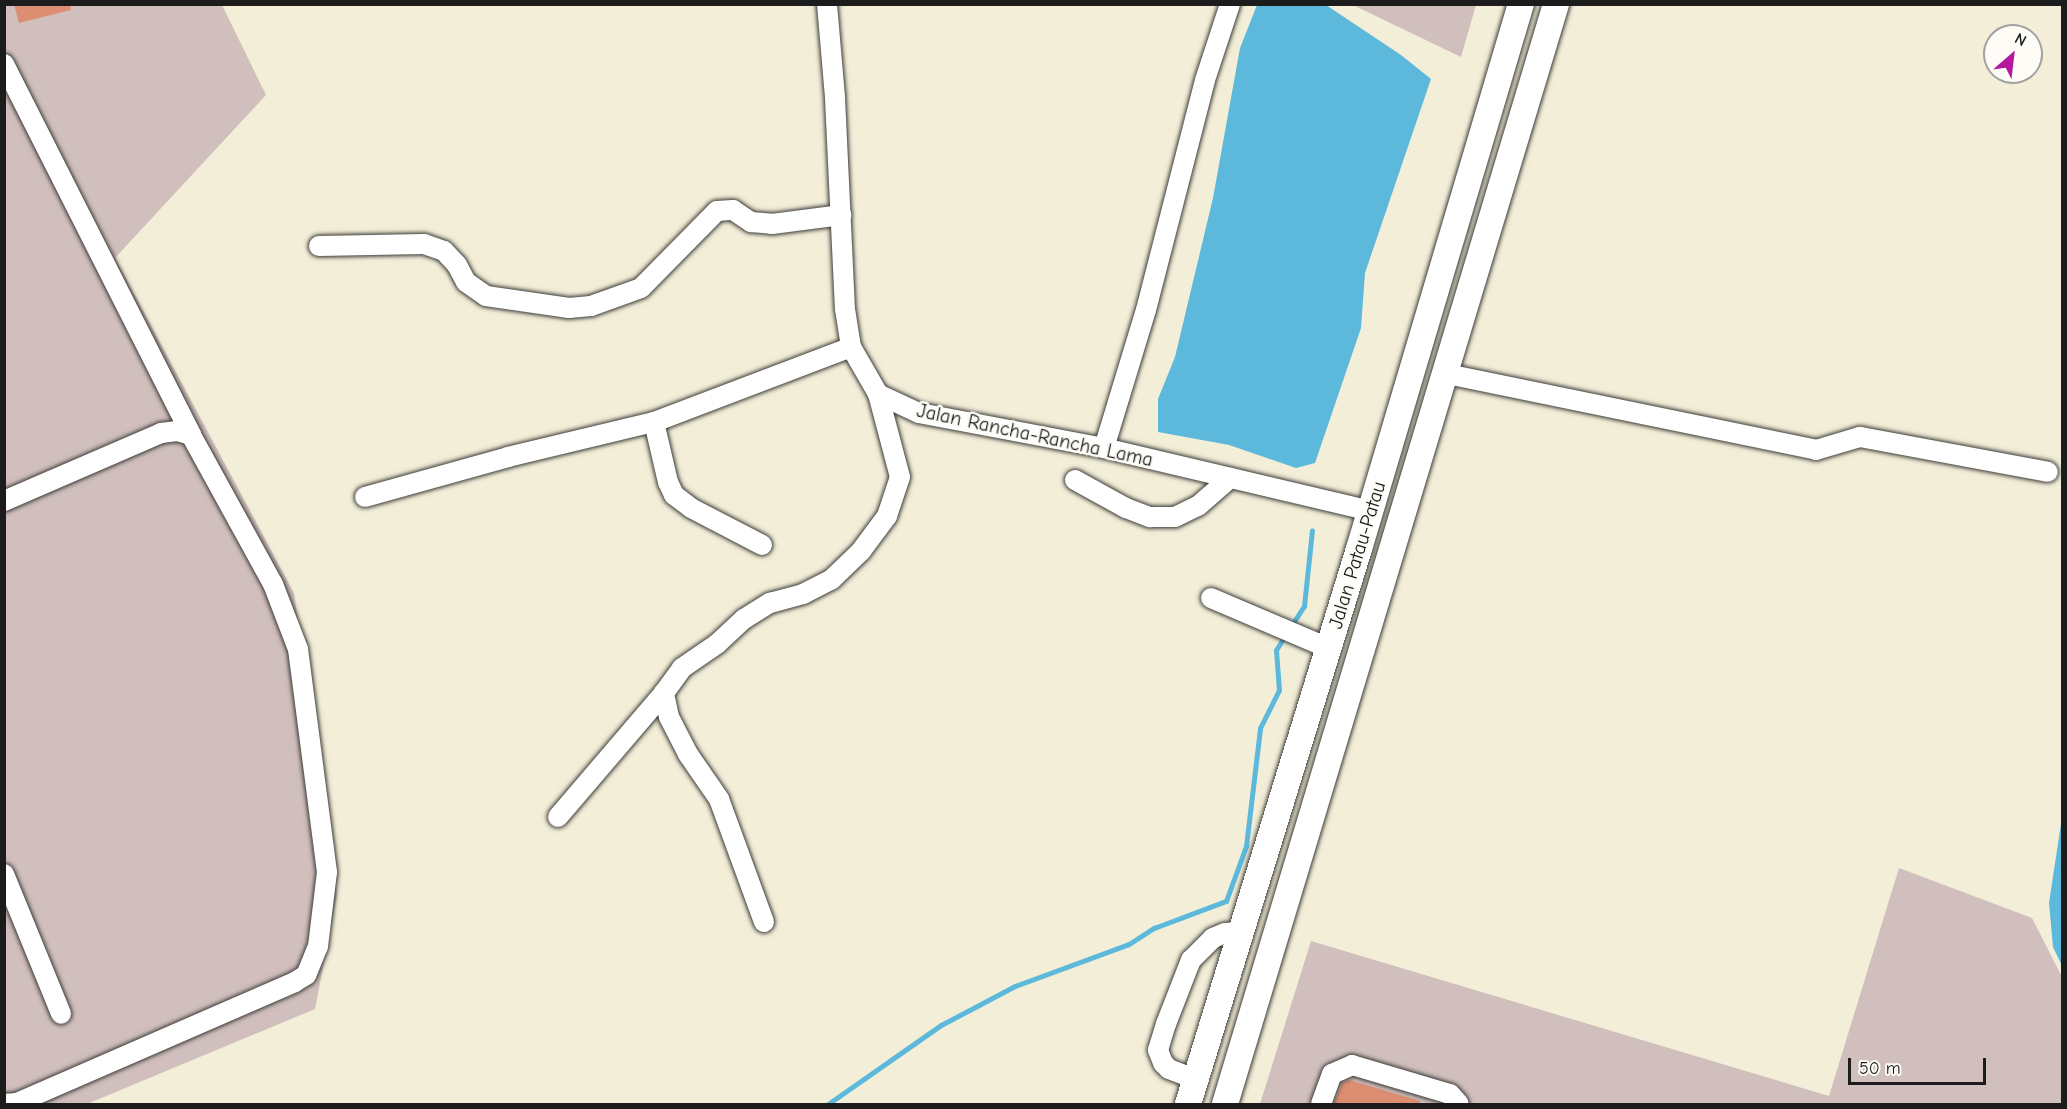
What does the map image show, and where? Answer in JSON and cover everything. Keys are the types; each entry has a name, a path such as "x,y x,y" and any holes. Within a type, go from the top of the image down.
{"main road":[{"name":"Jalan Patau-Patau","path":"1188,1104 1370,511 1521,4"},
{"name":"Jalan Patau-Patau","path":"1225,1104 1447,374 1556,4"}],"street":[{"path":"558,817 664,693 682,668 717,644 744,619 770,603 803,594 831,580 861,551 886,516 900,477 878,394 851,347 845,309 827,4"},
{"path":"1104,448 1146,310 1205,80 1230,4"},
{"path":"4,64 191,435 273,584 298,649 327,872 318,946 306,975 295,982 17,1102 4,1104"},
{"path":"319,246 424,244 444,250 457,265 465,282 486,296 569,308 591,306 641,288 717,211 733,210 751,222 772,224 841,215"},
{"path":"365,497 508,457 654,422 851,347"},
{"path":"1447,374 1816,450 1860,437 2048,472"},
{"name":"Jalan Rancha-Rancha Lama","path":"878,394 920,413 1104,448 1370,511"},
{"path":"654,422 668,482 674,495 691,508 762,545"},
{"path":"4,501 161,434 177,431 191,435"},
{"path":"1075,480 1126,508 1150,517 1167,517 1198,506 1230,478"},
{"path":"1211,598 1328,648"},
{"path":"664,693 669,717 688,754 719,799 764,922"},
{"path":"4,874 61,1014"},
{"path":"1195,1079 1169,1069 1163,1063 1158,1050 1166,1024 1191,960 1213,938 1241,932"},
{"path":"1321,1104 1332,1074 1352,1065 1450,1094 1459,1104"}],"shaded area":[{"path":"5,5 222,5 266,95 115,258 294,593 337,895 315,1009 87,1104 5,1104"},
{"path":"1353,5 1476,5 1461,57"},
{"path":"1899,868 2032,918 2062,977 2062,1104 1260,1104 1311,941 1829,1096"}],"water":[{"path":"1257,5 1326,5 1401,55 1431,79 1365,273 1361,328 1315,463 1296,468 1229,445 1158,432 1158,399 1175,357 1213,198 1240,48"},
{"path":"2062,817 2062,966 2053,947 2049,903"}],"building":[{"path":"14,4 70,4 71,10 19,23"},
{"path":"1349,1080 1420,1101 1420,1104 1334,1104 1342,1083"}],"waterway":[{"path":"1291,626 1304,606 1312,530"},
{"path":"828,1104 941,1025 1015,986 1129,944 1154,928 1226,901 1246,846 1260,728 1279,690 1276,650 1286,634"}]}
